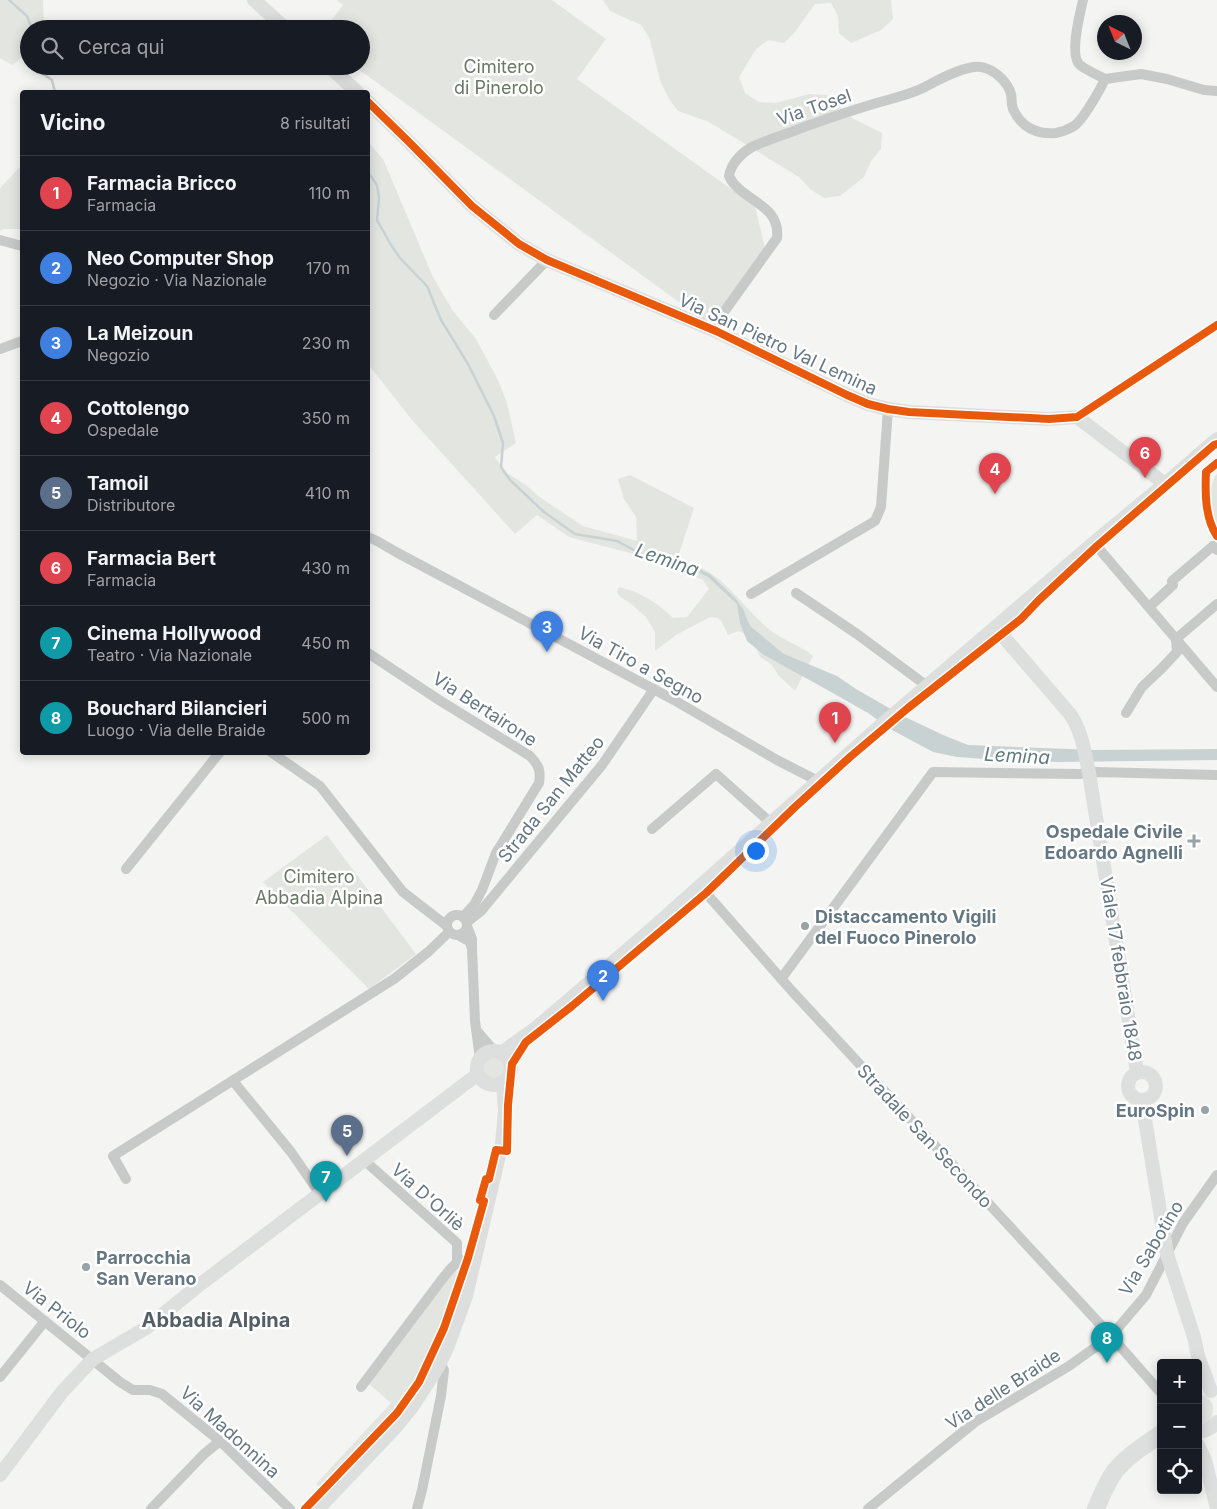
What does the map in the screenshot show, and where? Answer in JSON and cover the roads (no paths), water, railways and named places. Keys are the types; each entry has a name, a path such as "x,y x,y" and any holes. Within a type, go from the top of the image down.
{"highway":[{"path":"1096,1509 1104,1490 1119,1467 1157,1437"}],"street":[{"path":"254,0 276,20"},
{"path":"1083,0 1078,21 1076,54 1079,65 1105,79 1141,74 1167,79 1204,90 1217,91"},
{"name":"Via Tosel","path":"716,331 721,316 777,238 778,230 774,219 767,209 735,185 729,176 734,163 751,148 831,118 907,95 957,72 984,67 996,74 1009,88 1012,96 1012,108 1023,124 1033,131 1058,133 1075,126 1089,107 1105,79"},
{"path":"339,75 355,90"},
{"name":"Via San Pietro Val Lemina","path":"370,104 472,206 508,236 547,260 716,331 847,396 868,404 909,412 956,415 1049,419 1078,417 1217,325"},
{"path":"0,240 20,245"},
{"path":"494,315 547,260"},
{"path":"0,348 20,342"},
{"path":"751,594 875,521 881,507 888,409"},
{"path":"1078,417 1165,484"},
{"path":"480,1059 488,1052 497,1052 522,1039 551,1016 879,727 1217,439"},
{"name":"Via Tiro a Segno","path":"370,538 654,689 777,760 818,781"},
{"path":"1094,543 1217,687"},
{"path":"1149,607 1173,585 1172,581 1213,546 1217,550"},
{"path":"796,593 857,634 927,686"},
{"path":"1176,639 1217,604"},
{"name":"Viale 17 febbraio 1848","path":"996,628 1070,714 1078,728 1088,769 1137,1072"},
{"path":"1126,713 1142,688 1177,652 1176,639"},
{"name":"Via Bertairone","path":"370,654 439,700 530,756 539,766 539,783 496,853 482,890 466,921"},
{"name":"Strada San Matteo","path":"466,921 481,911 602,765 654,689"},
{"path":"126,869 218,755"},
{"path":"275,755 320,786 403,892 451,931 469,941 472,948"},
{"path":"781,979 933,772 1088,769 1096,772 1217,774"},
{"path":"652,829 716,774 772,823"},
{"name":"Stradale San Secondo","path":"701,885 781,979 1157,1385"},
{"path":"451,931 447,922 451,916 458,914 466,921 472,939 476,1029 480,1059 477,1069 483,1081 498,1083 510,1074 510,1064 522,1039"},
{"path":"126,1179 113,1156 394,979 451,931 464,932 466,921"},
{"path":"476,1029 497,1052 505,1056 510,1064"},
{"name":"Viale 17 febbraio 1848","path":"1142,1071 1154,1077 1156,1086 1154,1094 1147,1100 1142,1101 1133,1098 1128,1091 1128,1082 1133,1074 1137,1072 1142,1071"},
{"path":"0,1475 62,1392 93,1359 146,1328 478,1074"},
{"path":"233,1080 291,1152 320,1194"},
{"path":"318,1509 412,1408 447,1348 464,1303 476,1260 502,1143 505,1112 498,1083"},
{"path":"1142,1101 1167,1254 1194,1337 1197,1359"},
{"name":"Via D'Orliè","path":"365,1161 457,1243 457,1262"},
{"name":"Via Sabotino","path":"1110,1336 1146,1295 1183,1223 1217,1175"},
{"path":"361,1387 457,1262 468,1258 476,1260"},
{"name":"Via Priolo","path":"0,1286 93,1359"},
{"path":"0,1377 44,1321"},
{"name":"Via delle Braide","path":"868,1509 975,1422 1069,1366 1110,1336"},
{"name":"Via Madonnina","path":"93,1359 132,1390 150,1390 162,1394 220,1441 290,1509"},
{"path":"417,1509 441,1396 444,1370 440,1362"},
{"path":"1202,1372 1209,1391"},
{"path":"1207,1428 1202,1438 1217,1509"},
{"path":"151,1509 192,1466 220,1441"}],"water":[{"path":"638,553 684,562 710,574 736,599 743,609 750,626 784,654 837,676 903,716 968,745 1094,750 1217,749 1217,760 1057,762 957,757 933,752 764,655 747,641 740,623 737,604 708,577 689,568"}],"waterway":[{"name":"Lemina","path":"9,0 27,16 29,20"},
{"name":"Lemina","path":"44,75 52,80 54,90"},
{"name":"Lemina","path":"370,175 377,185 379,198 377,220 400,258 427,286 441,320 468,364 494,416 503,443 501,467 510,480 544,512 575,534 617,541 639,553"}],"place":[{"name":"Farmacia Bert","path":"1145,478"},
{"name":"Cottolengo","path":"995,494"},
{"name":"La Meizoun","path":"547,652"},
{"name":"Farmacia Bricco","path":"835,743"},
{"name":"Ospedale Civile Edoardo Agnelli","path":"1194,841"},
{"name":"Distaccamento Vigili del Fuoco Pinerolo","path":"805,926"},
{"name":"Neo Computer Shop","path":"603,1001"},
{"name":"EuroSpin","path":"1205,1110"},
{"name":"Tamoil","path":"347,1156"},
{"name":"Cinema Hollywood","path":"326,1202"},
{"name":"Parrocchia San Verano","path":"86,1267"},
{"name":"Bouchard Bilancieri","path":"1107,1363"}],"district":[{"name":"Abbadia Alpina","path":"216,1320"}],"park label":[{"name":"Cimitero di Pinerolo","path":"499,76"},
{"name":"Cimitero Abbadia Alpina","path":"319,886"}]}
